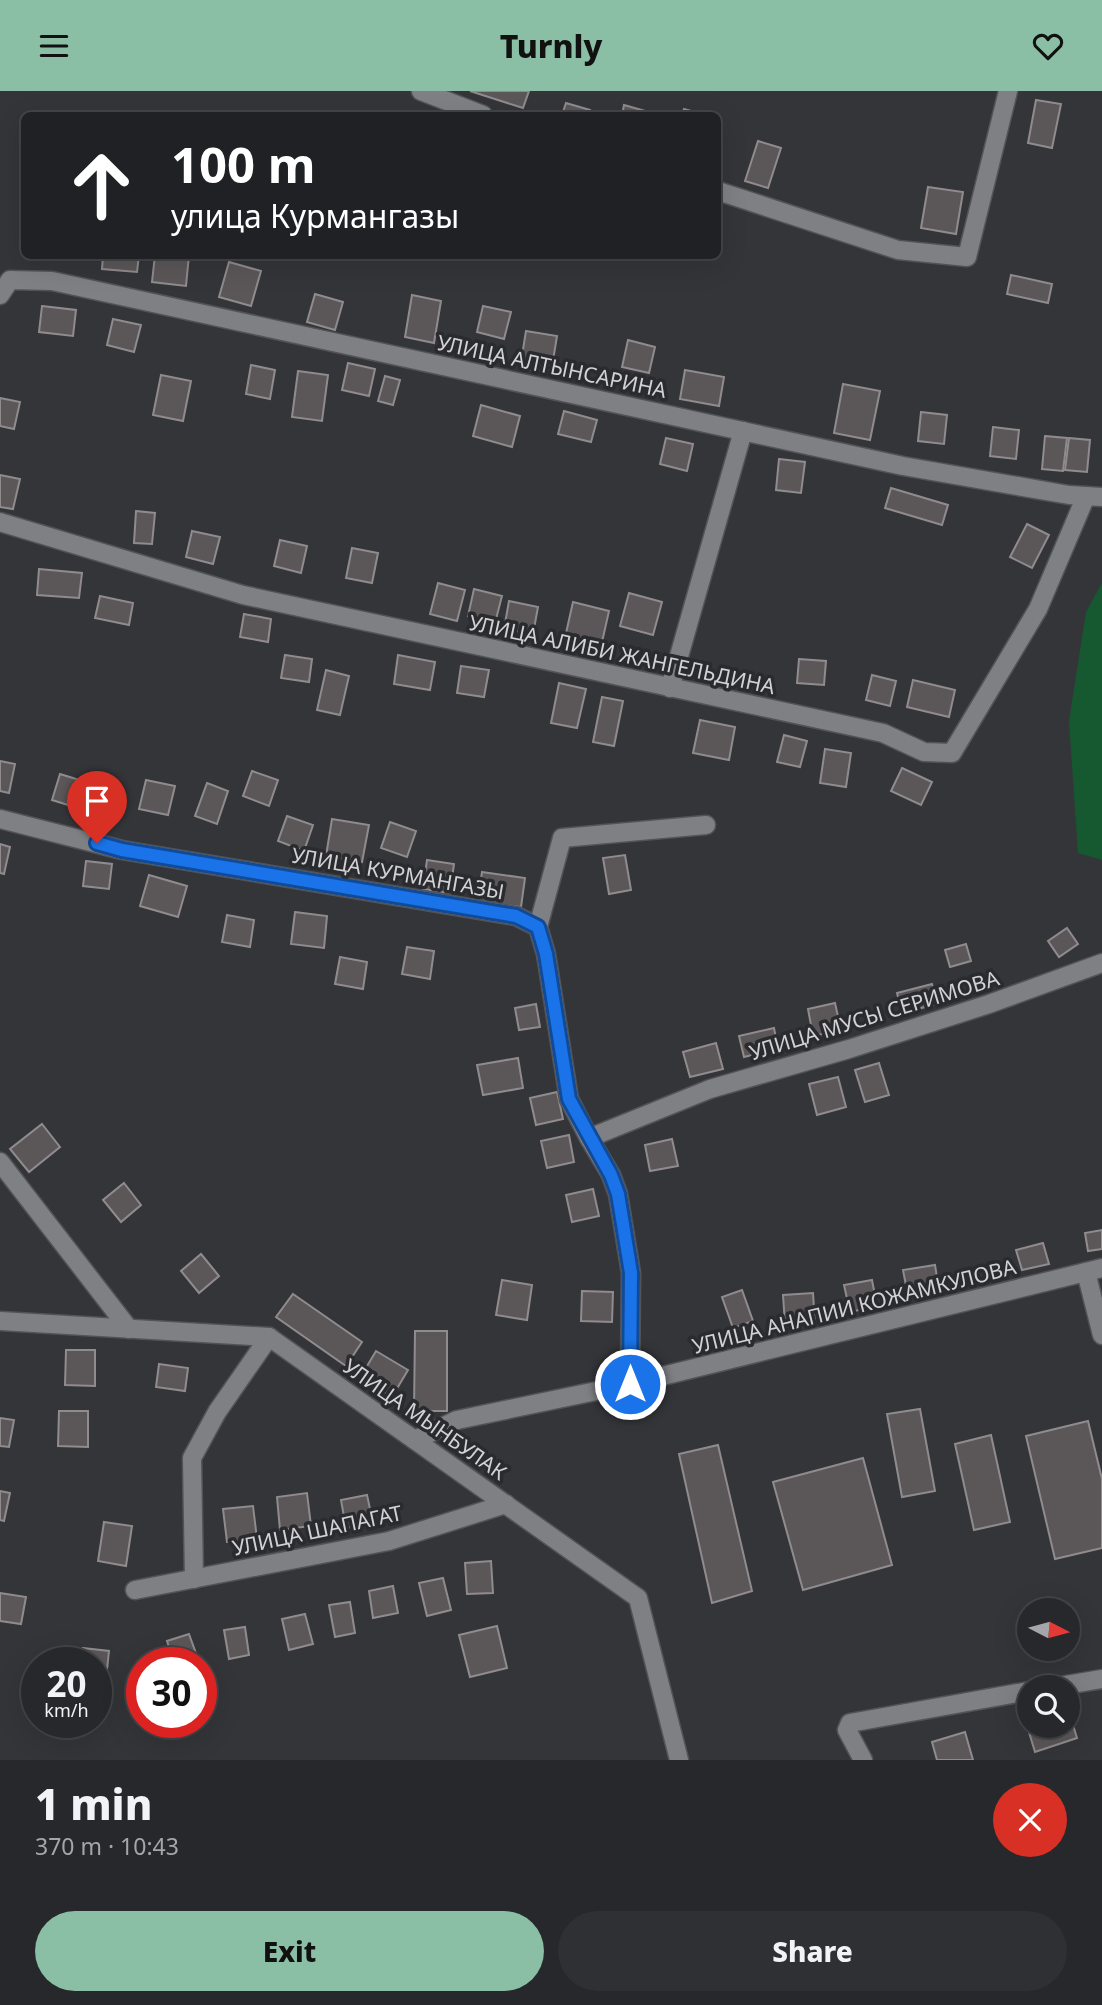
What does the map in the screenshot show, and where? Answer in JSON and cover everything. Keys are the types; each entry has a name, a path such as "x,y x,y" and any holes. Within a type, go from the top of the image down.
{"street":[{"path":"421,91 475,112"},
{"path":"721,192 898,250 967,257 1008,91"},
{"name":"УЛИЦА АЛТЫНСАРИНА","path":"5,288 52,281 903,467 1069,495 1094,496"},
{"path":"670,688 743,431"},
{"name":"УЛИЦА АЛИБИ ЖАНГЕЛЬДИНА","path":"0,522 243,595 883,733 924,753 951,753 1038,609 1094,496"},
{"name":"УЛИЦА КУРМАНГАЗЫ","path":"0,818 122,850 516,916 538,927"},
{"path":"630,1384 631,1273 618,1194 611,1175 569,1099 546,954 538,927 562,838 706,825"},
{"name":"УЛИЦА МУСЫ СЕРИМОВА","path":"589,1137 710,1089 849,1049 989,1004 1102,963"},
{"path":"0,1162 129,1329"},
{"path":"1094,1270 1102,1335"},
{"name":"УЛИЦА АНАПИИ КОЖАМКУЛОВА","path":"415,1440 457,1420 630,1384 1094,1270"},
{"path":"0,1321 269,1337"},
{"path":"194,1579 192,1458 217,1412 269,1337"},
{"name":"УЛИЦА МЫНБУЛАК","path":"269,1337 638,1598 679,1760"},
{"name":"УЛИЦА ШАПАГАТ","path":"135,1590 389,1541 506,1504"},
{"path":"1080,1683 1102,1679"},
{"path":"863,1760 847,1730 850,1723 1017,1693"}],"green space":[{"path":"1102,583 1102,860 1078,853 1069,721 1086,612"}],"building":[{"path":"470,91 529,91 523,108"},
{"path":"1036,100 1061,104 1052,148 1028,143"},
{"path":"566,103 590,110 589,112 563,112"},
{"path":"624,105 649,112 623,112"},
{"path":"758,141 781,148 768,188 745,181"},
{"path":"928,187 963,192 956,234 921,228"},
{"path":"103,259 139,259 137,272 102,269"},
{"path":"155,259 189,259 186,286 152,282"},
{"path":"229,262 261,271 251,306 219,297"},
{"path":"1011,275 1052,284 1048,303 1007,294"},
{"path":"315,294 343,302 335,330 307,322"},
{"path":"412,295 441,301 434,343 405,337"},
{"path":"42,306 76,310 73,336 39,332"},
{"path":"483,306 511,312 504,339 477,332"},
{"path":"113,319 141,325 134,352 107,345"},
{"path":"526,331 557,336 551,373 520,368"},
{"path":"628,340 655,347 649,373 622,367"},
{"path":"348,363 375,369 369,396 342,390"},
{"path":"251,365 275,370 270,399 246,394"},
{"path":"685,370 724,377 719,406 680,399"},
{"path":"298,371 328,375 322,421 292,417"},
{"path":"161,375 191,381 183,421 153,415"},
{"path":"385,376 400,380 393,405 378,401"},
{"path":"843,384 880,391 870,440 834,433"},
{"path":"0,398 20,402 14,429 0,426"},
{"path":"481,405 520,416 512,447 473,436"},
{"path":"564,411 597,420 591,442 558,434"},
{"path":"921,412 947,415 944,444 918,441"},
{"path":"993,427 1019,430 1016,459 990,456"},
{"path":"1045,436 1067,438 1063,471 1042,469"},
{"path":"666,438 693,444 687,471 660,464"},
{"path":"1069,438 1090,440 1087,472 1065,470"},
{"path":"779,459 805,462 801,493 776,490"},
{"path":"0,475 20,479 13,509 0,507"},
{"path":"891,488 948,505 942,525 885,508"},
{"path":"136,511 155,513 152,544 134,543"},
{"path":"1027,524 1049,535 1032,568 1010,557"},
{"path":"192,531 220,537 213,564 186,557"},
{"path":"280,540 307,546 301,573 274,566"},
{"path":"352,548 378,553 372,583 346,578"},
{"path":"39,569 82,573 79,598 37,595"},
{"path":"438,583 465,590 457,621 430,614"},
{"path":"474,589 502,596 495,623 468,616"},
{"path":"629,593 662,602 653,635 620,626"},
{"path":"100,596 133,603 129,625 95,618"},
{"path":"509,601 538,607 533,634 504,629"},
{"path":"573,602 609,611 600,651 564,642"},
{"path":"244,614 271,619 268,642 240,637"},
{"path":"285,655 312,659 309,682 281,678"},
{"path":"398,655 435,662 430,690 394,684"},
{"path":"799,659 826,661 824,685 797,683"},
{"path":"461,666 489,670 484,697 457,693"},
{"path":"326,670 349,676 340,715 317,710"},
{"path":"872,675 896,681 890,706 866,700"},
{"path":"913,680 955,690 949,717 907,707"},
{"path":"559,683 586,689 577,728 551,723"},
{"path":"602,697 623,701 614,746 593,742"},
{"path":"700,720 735,727 729,760 693,753"},
{"path":"784,735 807,741 800,767 777,762"},
{"path":"825,749 851,753 846,787 820,783"},
{"path":"0,761 15,764 9,793 0,791"},
{"path":"902,768 932,782 921,805 891,791"},
{"path":"252,771 278,780 269,806 243,796"},
{"path":"60,774 89,783 81,809 52,800"},
{"path":"146,780 175,786 168,815 139,809"},
{"path":"207,783 228,791 217,824 195,816"},
{"path":"287,816 313,825 304,851 278,841"},
{"path":"332,819 369,825 362,862 326,856"},
{"path":"390,822 416,831 407,857 381,848"},
{"path":"0,844 10,847 4,874 0,873"},
{"path":"625,855 631,890 609,894 603,858"},
{"path":"427,860 454,864 450,893 423,889"},
{"path":"86,861 112,864 109,889 83,886"},
{"path":"482,872 525,878 521,907 478,901"},
{"path":"149,875 187,886 178,917 140,906"},
{"path":"295,912 327,916 324,948 291,944"},
{"path":"227,915 254,920 250,947 222,942"},
{"path":"1067,928 1078,944 1059,957 1048,941"},
{"path":"966,944 971,961 950,967 945,950"},
{"path":"407,947 434,951 430,979 402,974"},
{"path":"340,957 367,962 363,989 335,984"},
{"path":"932,984 937,1004 902,1013 897,993"},
{"path":"835,1003 841,1030 813,1036 808,1009"},
{"path":"536,1004 540,1027 519,1030 515,1008"},
{"path":"774,1028 778,1049 744,1057 739,1036"},
{"path":"716,1043 723,1069 690,1077 683,1052"},
{"path":"518,1058 523,1088 483,1095 477,1065"},
{"path":"879,1063 889,1095 865,1102 855,1070"},
{"path":"838,1077 846,1107 817,1115 809,1084"},
{"path":"557,1092 563,1119 536,1125 530,1098"},
{"path":"42,1124 60,1147 29,1172 10,1149"},
{"path":"569,1135 574,1162 547,1168 541,1141"},
{"path":"672,1139 678,1166 650,1171 645,1145"},
{"path":"124,1183 141,1205 121,1222 103,1200"},
{"path":"593,1189 599,1216 572,1222 566,1195"},
{"path":"1102,1230 1102,1249 1088,1251 1085,1233"},
{"path":"1043,1243 1049,1264 1022,1270 1016,1250"},
{"path":"201,1254 219,1276 199,1293 181,1271"},
{"path":"935,1265 939,1290 908,1296 903,1270"},
{"path":"502,1280 532,1285 527,1320 496,1315"},
{"path":"872,1280 877,1306 850,1312 844,1285"},
{"path":"742,1290 753,1321 733,1328 722,1297"},
{"path":"582,1291 613,1292 612,1322 581,1321"},
{"path":"813,1293 815,1323 785,1324 783,1295"},
{"path":"293,1294 362,1342 346,1366 276,1317"},
{"path":"415,1331 447,1331 447,1411 414,1411"},
{"path":"66,1350 95,1350 95,1386 65,1385"},
{"path":"376,1351 408,1370 392,1397 360,1378"},
{"path":"159,1364 188,1368 185,1391 156,1387"},
{"path":"920,1409 935,1491 902,1497 887,1414"},
{"path":"59,1411 88,1411 88,1447 58,1446"},
{"path":"0,1418 14,1420 9,1447 0,1446"},
{"path":"1088,1421 1102,1479 1102,1548 1055,1559 1026,1436"},
{"path":"991,1435 1010,1522 974,1530 955,1444"},
{"path":"718,1445 752,1591 712,1603 679,1454"},
{"path":"863,1458 892,1565 803,1590 773,1482"},
{"path":"0,1491 10,1493 4,1521 0,1520"},
{"path":"307,1493 311,1526 280,1530 277,1497"},
{"path":"367,1495 373,1523 346,1528 341,1500"},
{"path":"253,1506 257,1539 227,1542 223,1509"},
{"path":"104,1522 132,1526 126,1566 98,1561"},
{"path":"491,1561 493,1593 467,1594 465,1563"},
{"path":"443,1578 451,1610 427,1616 419,1583"},
{"path":"393,1586 398,1613 373,1618 369,1591"},
{"path":"0,1593 26,1597 21,1624 0,1621"},
{"path":"350,1602 355,1633 335,1637 329,1605"},
{"path":"305,1614 313,1644 289,1650 282,1619"},
{"path":"497,1626 507,1668 470,1677 459,1635"},
{"path":"245,1627 249,1655 229,1659 224,1630"},
{"path":"189,1634 194,1647 169,1647 167,1641"},
{"path":"965,1732 973,1760 937,1760 932,1742"},
{"path":"1031,1738 1077,1738 1035,1752"}],"route":[{"path":"97,843 122,850 516,916 538,927 546,954 569,1099 611,1175 618,1194 631,1273 630,1384"}]}
